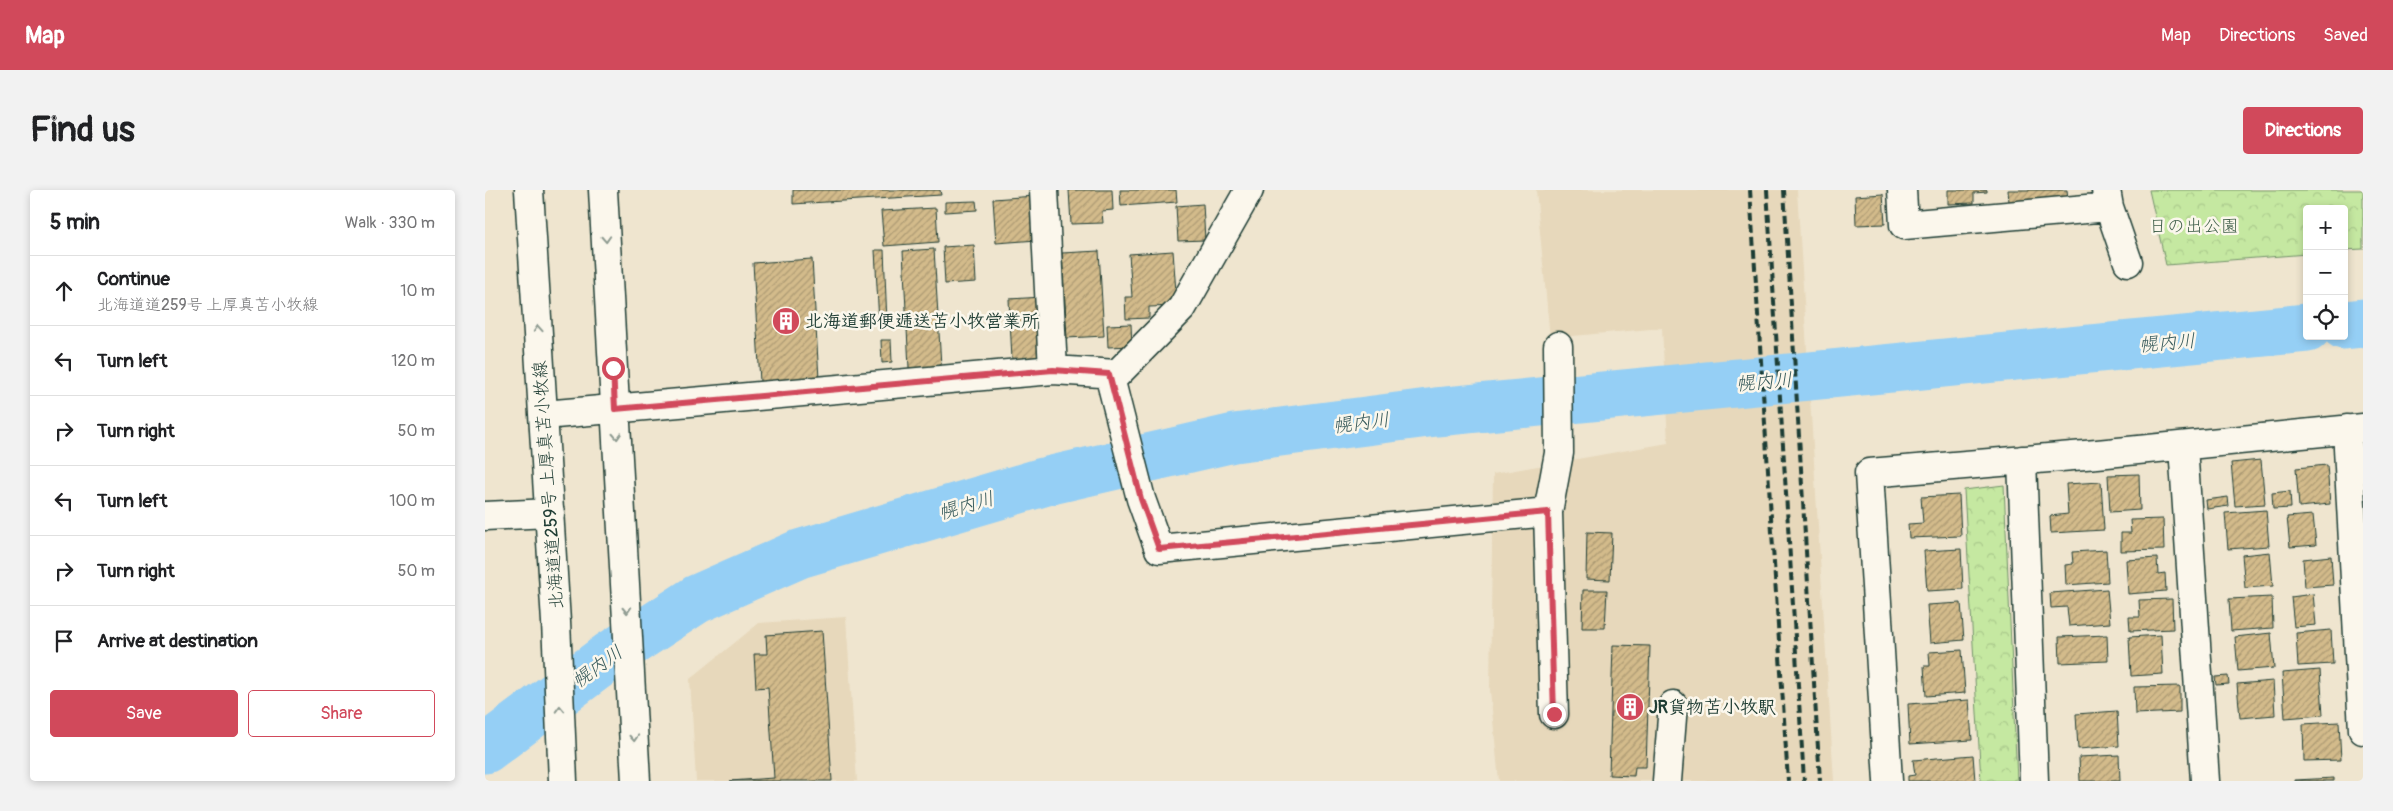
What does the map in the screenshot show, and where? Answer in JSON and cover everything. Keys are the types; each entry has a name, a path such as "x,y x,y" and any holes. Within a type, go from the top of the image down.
{"street":[{"name":"北海道道259号 上厚真苫小牧線","path":"529,190 550,512 562,769"},
{"path":"603,190 636,781"},
{"path":"1044,190 1053,370"},
{"path":"1114,382 1182,308 1249,190"},
{"path":"1902,190 1904,225 2107,199 2128,262"},
{"path":"1554,714 1548,512 1559,453 1558,346"},
{"path":"544,415 1053,370 1114,382"},
{"path":"1114,382 1141,499 1159,549 1548,512"},
{"path":"1888,781 1869,473 2355,429 2363,730"},
{"path":"2183,446 2205,781"},
{"path":"2022,460 2034,781"},
{"path":"485,516 550,512"},
{"path":"1667,781 1673,705"}],"shaded area":[{"path":"1536,190 1797,190 1834,781 1499,781 1490,690 1493,474 1668,443 1662,328 1550,338"},
{"path":"846,617 857,781 696,781 690,679 759,623"}],"green space":[{"name":"日の出公園","path":"2149,190 2363,190 2363,249 2348,250 2348,205 2303,205 2303,254 2166,265"},
{"path":"2004,485 2017,781 1981,781 1964,490"}],"building":[{"path":"793,190 940,190 941,195 793,204"},
{"path":"1069,190 1112,190 1113,210 1102,211 1103,223 1071,224"},
{"path":"1120,190 1176,190 1177,202 1121,206"},
{"path":"1948,190 1987,190 1987,192 1974,193 1974,203 1948,204"},
{"path":"2008,190 2067,190 2068,199 2009,202"},
{"path":"1883,194 1885,224 1856,225 1855,196"},
{"path":"1035,196 1037,240 996,243 993,199"},
{"path":"976,201 977,210 945,212 945,202"},
{"path":"1203,204 1205,240 1178,241 1176,206"},
{"path":"936,208 938,242 884,246 881,211"},
{"path":"974,245 976,282 945,284 943,247"},
{"path":"934,249 941,366 909,368 903,251"},
{"path":"875,250 884,250 887,323 879,323"},
{"path":"1099,251 1104,336 1067,338 1062,253"},
{"path":"1173,251 1177,306 1149,307 1149,318 1126,319 1125,297 1132,297 1129,254"},
{"name":"北海道郵便逓送苫小牧営業所","path":"812,259 819,379 760,382 753,263"},
{"path":"1043,297 1046,358 1012,360 1009,299"},
{"path":"1131,324 1132,346 1108,347 1107,325"},
{"path":"881,340 891,340 892,362 882,363"},
{"path":"2261,460 2265,504 2235,506 2231,463"},
{"path":"2327,465 2330,504 2299,507 2296,468"},
{"path":"2139,474 2140,510 2110,512 2108,475"},
{"path":"2101,482 2104,530 2051,533 2050,516 2068,514 2066,484"},
{"path":"2290,491 2291,508 2273,509 2272,493"},
{"path":"1959,495 1961,536 1909,538 1908,524 1923,523 1921,497"},
{"path":"2228,497 2229,506 2207,509 2206,500"},
{"path":"2266,510 2269,546 2228,549 2225,513"},
{"path":"2313,515 2316,545 2290,547 2287,517"},
{"path":"2163,519 2164,550 2121,551 2121,533 2131,533 2130,520"},
{"path":"1587,532 1612,533 1610,580 1586,579"},
{"path":"1961,549 1963,589 1927,591 1924,551"},
{"path":"2106,550 2108,582 2066,585 2065,565 2073,564 2072,552"},
{"path":"2270,552 2273,586 2245,588 2242,555"},
{"path":"2331,556 2333,585 2305,587 2303,559"},
{"path":"2157,558 2158,574 2165,573 2166,591 2128,594 2126,560"},
{"path":"2107,589 2110,623 2069,626 2067,607 2051,608 2050,593"},
{"path":"1583,590 1607,590 1605,628 1582,628"},
{"path":"2313,594 2316,625 2294,627 2291,597"},
{"path":"2272,597 2273,628 2231,631 2229,599"},
{"path":"2172,599 2173,629 2130,631 2129,617 2140,617 2139,600"},
{"path":"1961,603 1964,640 1930,643 1927,605"},
{"path":"2331,630 2333,664 2298,666 2296,633"},
{"path":"822,631 832,781 730,781 774,778 768,687 756,688 754,654 767,654 766,635"},
{"path":"2271,633 2274,668 2238,671 2235,637"},
{"path":"2107,635 2108,661 2060,663 2059,637"},
{"path":"2161,635 2163,674 2131,676 2129,637"},
{"name":"JR貨物苫小牧駅","path":"1613,645 1650,646 1646,767 1635,767 1634,776 1609,775"},
{"path":"1962,650 1965,693 1926,696 1924,666 1930,666 1929,652"},
{"path":"2320,670 2323,715 2285,718 2282,673"},
{"path":"2228,676 2229,684 2216,685 2215,677"},
{"path":"2273,681 2275,715 2240,718 2237,684"},
{"path":"2180,686 2180,712 2135,714 2134,687"},
{"path":"1969,700 1972,740 1910,744 1908,704"},
{"path":"2117,711 2119,746 2078,749 2076,714"},
{"path":"2339,722 2341,760 2304,761 2303,724"},
{"path":"1973,755 1975,781 1908,781 1908,776 1915,775 1913,760"},
{"path":"2119,755 2120,781 2080,781 2079,757"},
{"path":"2334,778 2334,781 2295,781 2295,780"}],"waterway":[{"name":"幌内川","path":"2348,325 2363,323"},
{"name":"幌内川","path":"485,749 611,655 697,599 799,554 1043,482 1234,438 1436,412 2303,328"}],"railway":[{"path":"1750,190 1788,781"},
{"path":"1767,190 1804,781"},
{"path":"1784,190 1820,781"}],"place":[{"name":"北海道郵便逓送苫小牧営業所","path":"786,321"},
{"name":"JR貨物苫小牧駅","path":"1630,707"}],"route":[{"path":"613,368 615,409 1053,370 1109,374 1141,499 1159,549 1548,512 1554,714"}]}
